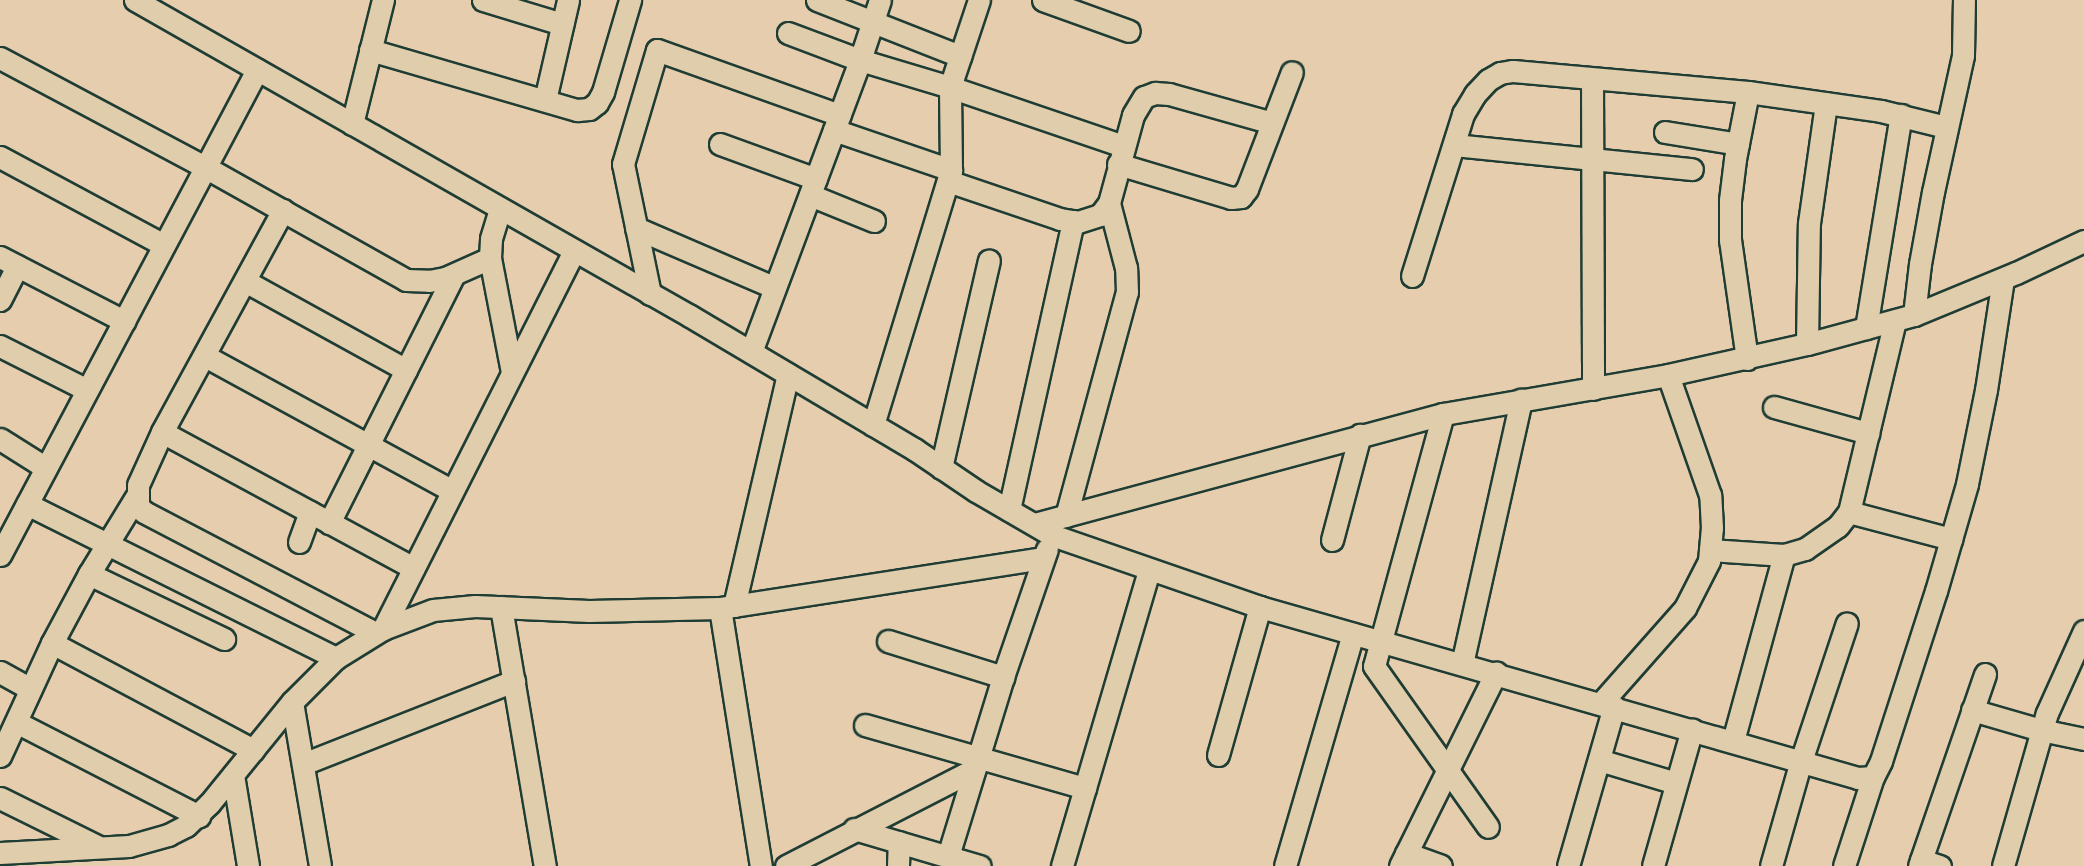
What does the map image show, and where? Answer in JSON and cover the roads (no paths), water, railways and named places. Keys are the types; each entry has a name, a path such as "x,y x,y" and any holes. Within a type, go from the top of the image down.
{"street":[{"path":"135,0 751,352 1043,530 1149,571 1260,607 1858,778 1873,777"},
{"path":"352,124 383,0"},
{"path":"545,100 568,0"},
{"path":"370,50 577,110 589,109 597,103 630,0"},
{"path":"817,0 960,56"},
{"path":"751,352 860,60 880,0"},
{"path":"873,425 950,176 950,87 979,0"},
{"path":"1043,0 1129,31"},
{"path":"1710,550 1784,555 1805,549 1838,526 1849,512 1868,433 1920,264 1946,127 1963,55 1964,0"},
{"path":"492,1 562,24"},
{"path":"788,33 860,60 950,87 1231,198 1240,197 1247,189 1292,72"},
{"path":"650,294 623,164 657,50 837,122 950,176 1060,219 1073,221 1100,215 1110,203"},
{"path":"0,58 206,167 406,280 429,281 454,274 490,258"},
{"path":"0,555 257,70"},
{"path":"1412,276 1463,114 1475,94 1488,80 1500,73 1513,71 1592,80 1748,92 1901,115 1946,127"},
{"path":"1592,80 1593,388"},
{"path":"1747,359 1730,240 1730,200 1737,144 1748,92"},
{"path":"1066,516 1127,292 1126,268 1110,203 1120,155 1133,115 1144,97 1155,93 1169,94 1272,123"},
{"path":"1807,344 1809,223 1815,163 1826,103"},
{"path":"1866,328 1901,115"},
{"path":"1665,132 1737,144"},
{"path":"720,144 813,187 874,221"},
{"path":"1454,145 1692,169"},
{"path":"0,157 164,245"},
{"path":"500,208 491,239 490,258 512,372"},
{"path":"0,756 52,643 88,574 136,497 138,485 162,432 283,210"},
{"path":"1009,510 1073,221"},
{"path":"636,228 775,288"},
{"path":"1043,530 1066,516 1443,414 1747,359 1866,328 1905,317 2003,279 2084,241"},
{"path":"379,631 414,568 573,251"},
{"path":"941,468 989,260"},
{"path":"0,300 8,261 124,321"},
{"path":"329,523 454,274"},
{"path":"1844,866 1873,777 1881,761 1967,484 1986,390 2003,279"},
{"path":"245,281 406,370"},
{"path":"0,346 10,360 87,390"},
{"path":"205,356 452,490"},
{"path":"761,866 727,607 788,374"},
{"path":"1568,866 1599,760 1607,705 1685,608 1709,561 1712,528 1710,495 1668,375"},
{"path":"1462,664 1521,400"},
{"path":"1774,407 1868,433"},
{"path":"1443,414 1374,666 1488,827"},
{"path":"162,432 414,568"},
{"path":"1332,540 1360,435"},
{"path":"0,439 46,468"},
{"path":"136,497 138,506 144,512 379,631"},
{"path":"27,504 336,658"},
{"path":"299,542 310,512"},
{"path":"1849,512 1951,539"},
{"path":"948,856 1003,677 1043,558 1043,530"},
{"path":"1732,741 1784,555"},
{"path":"0,853 129,846 168,835 199,816 292,702 336,658 379,631 433,610 475,606 589,611 727,607 1043,558"},
{"path":"1062,866 1149,571"},
{"path":"88,574 224,639"},
{"path":"501,607 545,866"},
{"path":"1218,755 1260,607"},
{"path":"1771,866 1847,623"},
{"path":"2003,866 2041,730 2053,696 2084,631"},
{"path":"1285,866 1353,634"},
{"path":"888,641 1003,677"},
{"path":"52,643 254,750"},
{"path":"0,672 31,688"},
{"path":"1441,866 1403,859 1496,673"},
{"path":"1927,864 1972,710 1985,674"},
{"path":"303,764 514,681"},
{"path":"292,702 320,866"},
{"path":"1972,710 2041,730 2084,739"},
{"path":"16,722 199,816"},
{"path":"866,725 976,764 1084,788"},
{"path":"1653,866 1692,729"},
{"path":"1599,760 1676,783"},
{"path":"786,866 976,764"},
{"path":"233,775 248,866"},
{"path":"0,798 101,848"},
{"path":"854,829 980,866"},
{"path":"898,866 899,842"}]}
